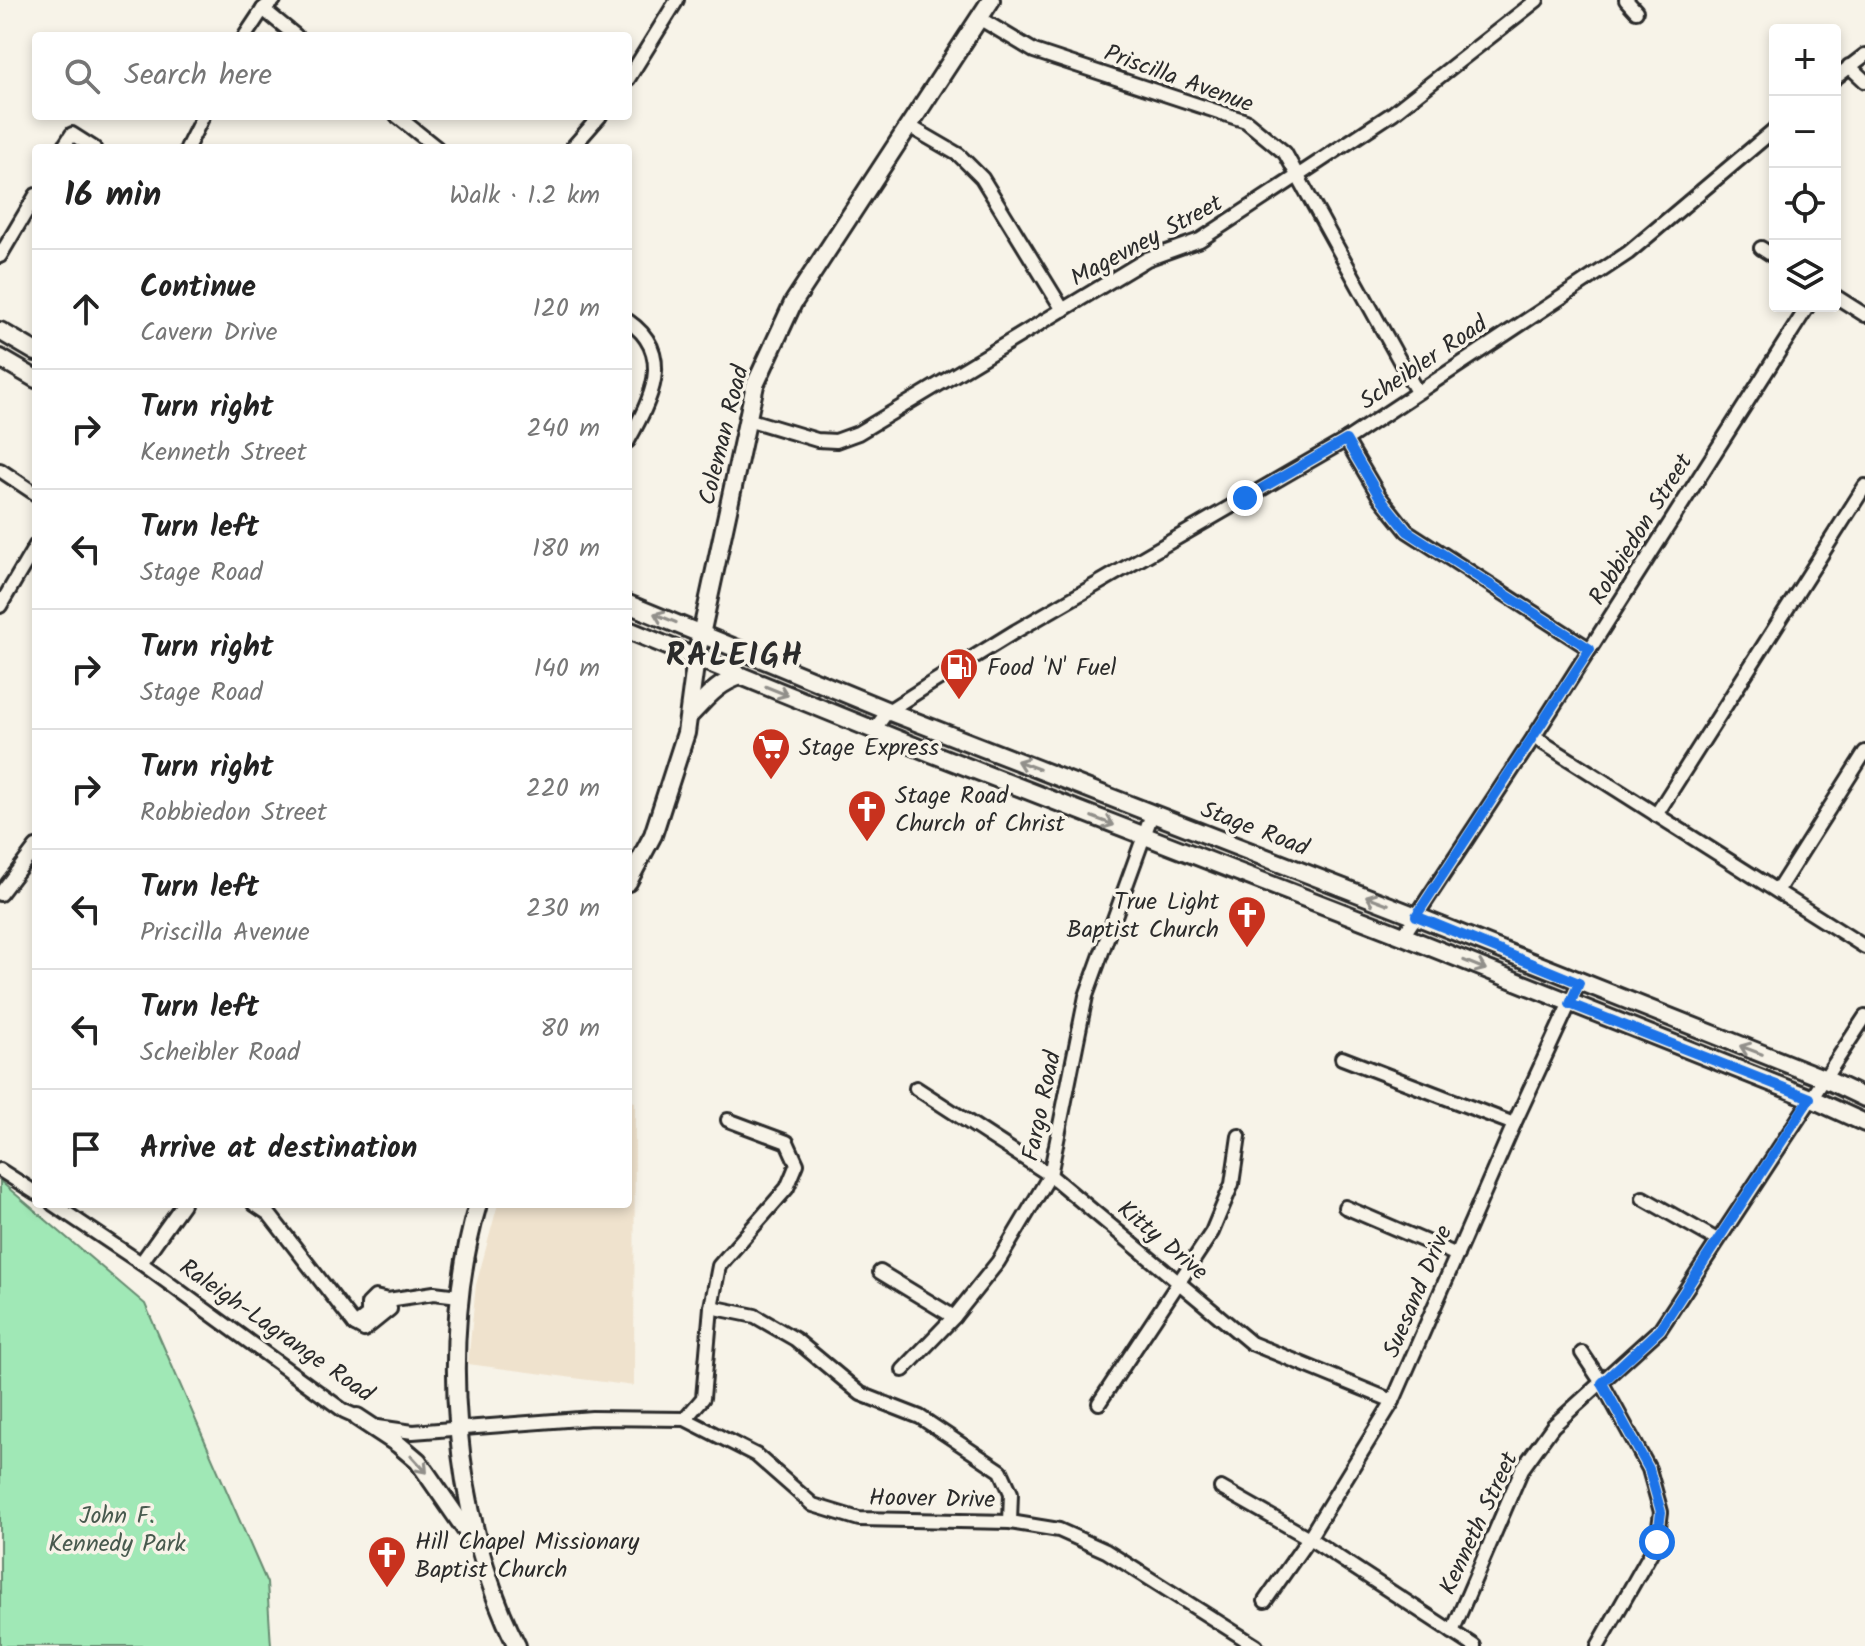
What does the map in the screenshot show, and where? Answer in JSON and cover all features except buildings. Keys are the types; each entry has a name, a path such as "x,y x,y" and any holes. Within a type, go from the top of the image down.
{"main road":[{"name":"Coleman Road","path":"632,874 653,835 673,780 689,716 696,658 755,385 793,303 991,0"},
{"path":"0,331 32,350"},
{"path":"0,358 32,377"},
{"name":"Stage Road","path":"632,606 888,711 1823,1078 1865,1098"},
{"name":"Stage Road","path":"632,632 1144,837 1810,1098 1865,1123"},
{"path":"689,716 716,687 741,676"},
{"path":"477,1208 469,1234 459,1296 456,1366 460,1429 470,1513 500,1613 517,1646"},
{"path":"357,1417 418,1461 481,1551"}],"street":[{"path":"248,32 263,9 274,0"},
{"path":"632,73 677,0"},
{"name":"Magevney Street","path":"747,419 817,440 836,441 858,433 1147,259 1200,240 1393,113 1537,0"},
{"path":"1626,0 1636,11"},
{"path":"263,9 291,32"},
{"name":"Priscilla Avenue","path":"979,18 1034,51 1246,121 1285,153 1417,392"},
{"path":"1841,73 1865,55"},
{"path":"1849,66 1865,81"},
{"path":"189,144 201,120"},
{"path":"402,120 432,144"},
{"path":"576,144 596,120"},
{"path":"909,126 959,155 982,178 1063,310"},
{"path":"66,144 72,134 88,144"},
{"name":"Scheibler Road","path":"874,730 888,711 1009,635 1346,440 1628,253 1769,134"},
{"path":"0,256 32,202"},
{"path":"1761,248 1769,253"},
{"path":"1841,300 1865,315"},
{"name":"Robbiedon Street","path":"1403,936 1534,737 1804,312"},
{"path":"632,324 654,353 656,379 632,434"},
{"path":"1346,440 1379,496 1407,531 1590,649"},
{"path":"0,470 32,491"},
{"path":"1656,815 1865,486"},
{"path":"0,606 32,552"},
{"path":"1534,737 1865,947"},
{"path":"1777,891 1865,752"},
{"name":"Fargo Road","path":"903,1370 954,1317 998,1262 1050,1175 1086,996 1152,814"},
{"path":"0,894 32,853"},
{"name":"Suesand Drive","path":"1265,1601 1309,1538 1393,1401 1579,983"},
{"name":"Kenneth Street","path":"1452,1632 1522,1469 1553,1426 1660,1329 1865,1017"},
{"path":"1342,1058 1514,1124"},
{"name":"Kitty Drive","path":"916,1088 1050,1175 1251,1343 1393,1401"},
{"path":"685,1419 703,1398 711,1307 719,1266 787,1188 797,1164 787,1142 728,1120"},
{"path":"1099,1403 1212,1232 1232,1184 1239,1136"},
{"path":"0,1170 32,1190"},
{"path":"1643,1198 1717,1240"},
{"path":"1345,1207 1457,1255"},
{"name":"Raleigh-Lagrange Road","path":"59,1208 141,1263 344,1411 383,1430 460,1429"},
{"path":"141,1263 180,1208"},
{"path":"260,1208 269,1214 355,1325 364,1330 375,1322 390,1309 388,1300"},
{"path":"880,1272 954,1317"},
{"path":"355,1325 368,1315 368,1304 375,1297 388,1300 434,1293 459,1296"},
{"path":"711,1307 755,1316 795,1339 861,1394 920,1417 1001,1471 1011,1493 1010,1522"},
{"path":"1582,1353 1649,1469 1661,1512 1657,1542 1598,1646"},
{"name":"Hoover Drive","path":"460,1429 592,1418 685,1419 756,1455 813,1505 859,1519 1010,1522 1059,1530 1106,1551 1256,1646"},
{"path":"1221,1488 1309,1538 1474,1646"}],"shaded area":[{"path":"632,1101 635,1102 634,1386 468,1364 476,1285 497,1208 632,1208"}],"green space":[{"name":"John F. Kennedy Park","path":"0,1181 145,1304 267,1583 271,1646 0,1646"}],"place":[{"name":"Food 'N' Fuel","path":"959,701"},
{"name":"Stage Express","path":"771,781"},
{"name":"Stage Road Church of Christ","path":"867,843"},
{"name":"True Light Baptist Church","path":"1247,949"},
{"name":"Hill Chapel Missionary Baptist Church","path":"387,1589"}],"district":[{"name":"RALEIGH","path":"735,654"}],"route":[{"path":"1245,498 1346,440 1379,496 1407,531 1590,649 1416,916 1579,983 1570,1004 1810,1098 1660,1329 1602,1383 1649,1469 1661,1512 1657,1542"}]}
